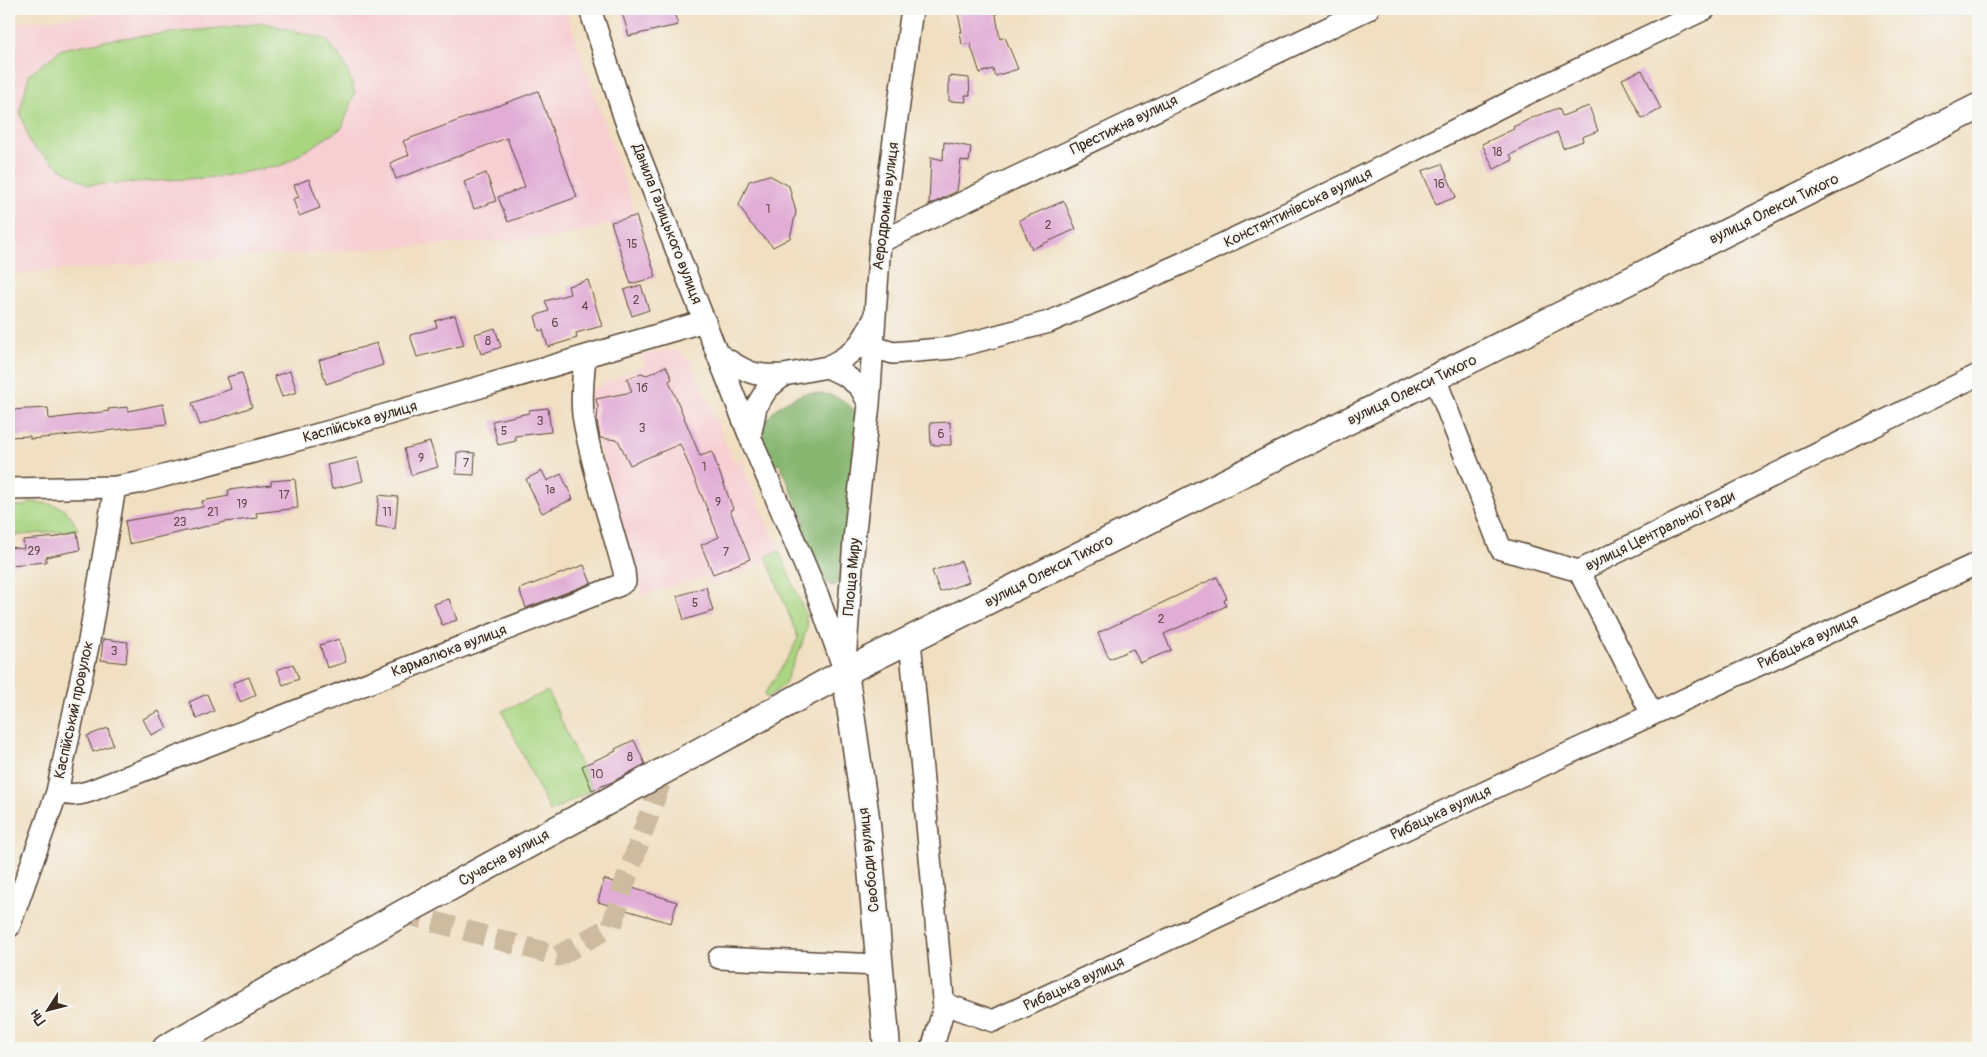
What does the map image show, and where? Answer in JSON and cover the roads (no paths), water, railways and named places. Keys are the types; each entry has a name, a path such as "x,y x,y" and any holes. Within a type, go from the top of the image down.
{"main road":[{"name":"вулиця Олекси Тихого","path":"845,672 1978,107"},
{"name":"Свободи вулиця","path":"845,672 867,824 887,1048"},
{"name":"Сучасна вулиця","path":"166,1048 403,912 845,672"}],"street":[{"name":"Данила Галицького вулиця","path":"590,9 625,119 750,438"},
{"name":"Аеродромна вулиця","path":"869,404 880,242 912,9"},
{"name":"Престижна вулиця","path":"880,242 1368,9"},
{"name":"Констянтинівська вулиця","path":"874,347 893,353 952,348 1049,322 1183,263 1346,186 1516,99 1705,9"},
{"path":"718,354 749,374 764,376 784,376 827,367 843,360 856,350 864,339 874,318"},
{"name":"Каспійська вулиця","path":"9,489 115,487 138,483 325,432 705,321"},
{"name":"Кармалюка вулиця","path":"57,792 81,795 620,585 625,581 583,414 584,357"},
{"path":"827,367 846,376 860,387 869,404"},
{"name":"вулиця Центральної Ради","path":"1435,378 1501,549 1579,571 1978,375"},
{"path":"750,438 756,408 767,389 784,376"},
{"name":"Площа Миру","path":"845,672 848,614 869,404"},
{"name":"Площа Миру","path":"750,438 818,596 845,672"},
{"name":"Каспійський провулок","path":"9,927 57,792 89,641 115,487"},
{"name":"Рибацька вулиця","path":"944,1008 945,1004 994,1021 1978,563"},
{"path":"1579,571 1652,714"},
{"path":"910,640 944,1008 931,1048"},
{"path":"719,958 879,965"}],"tunnel":[{"path":"403,913 558,956 612,926 624,885 665,770"}]}
